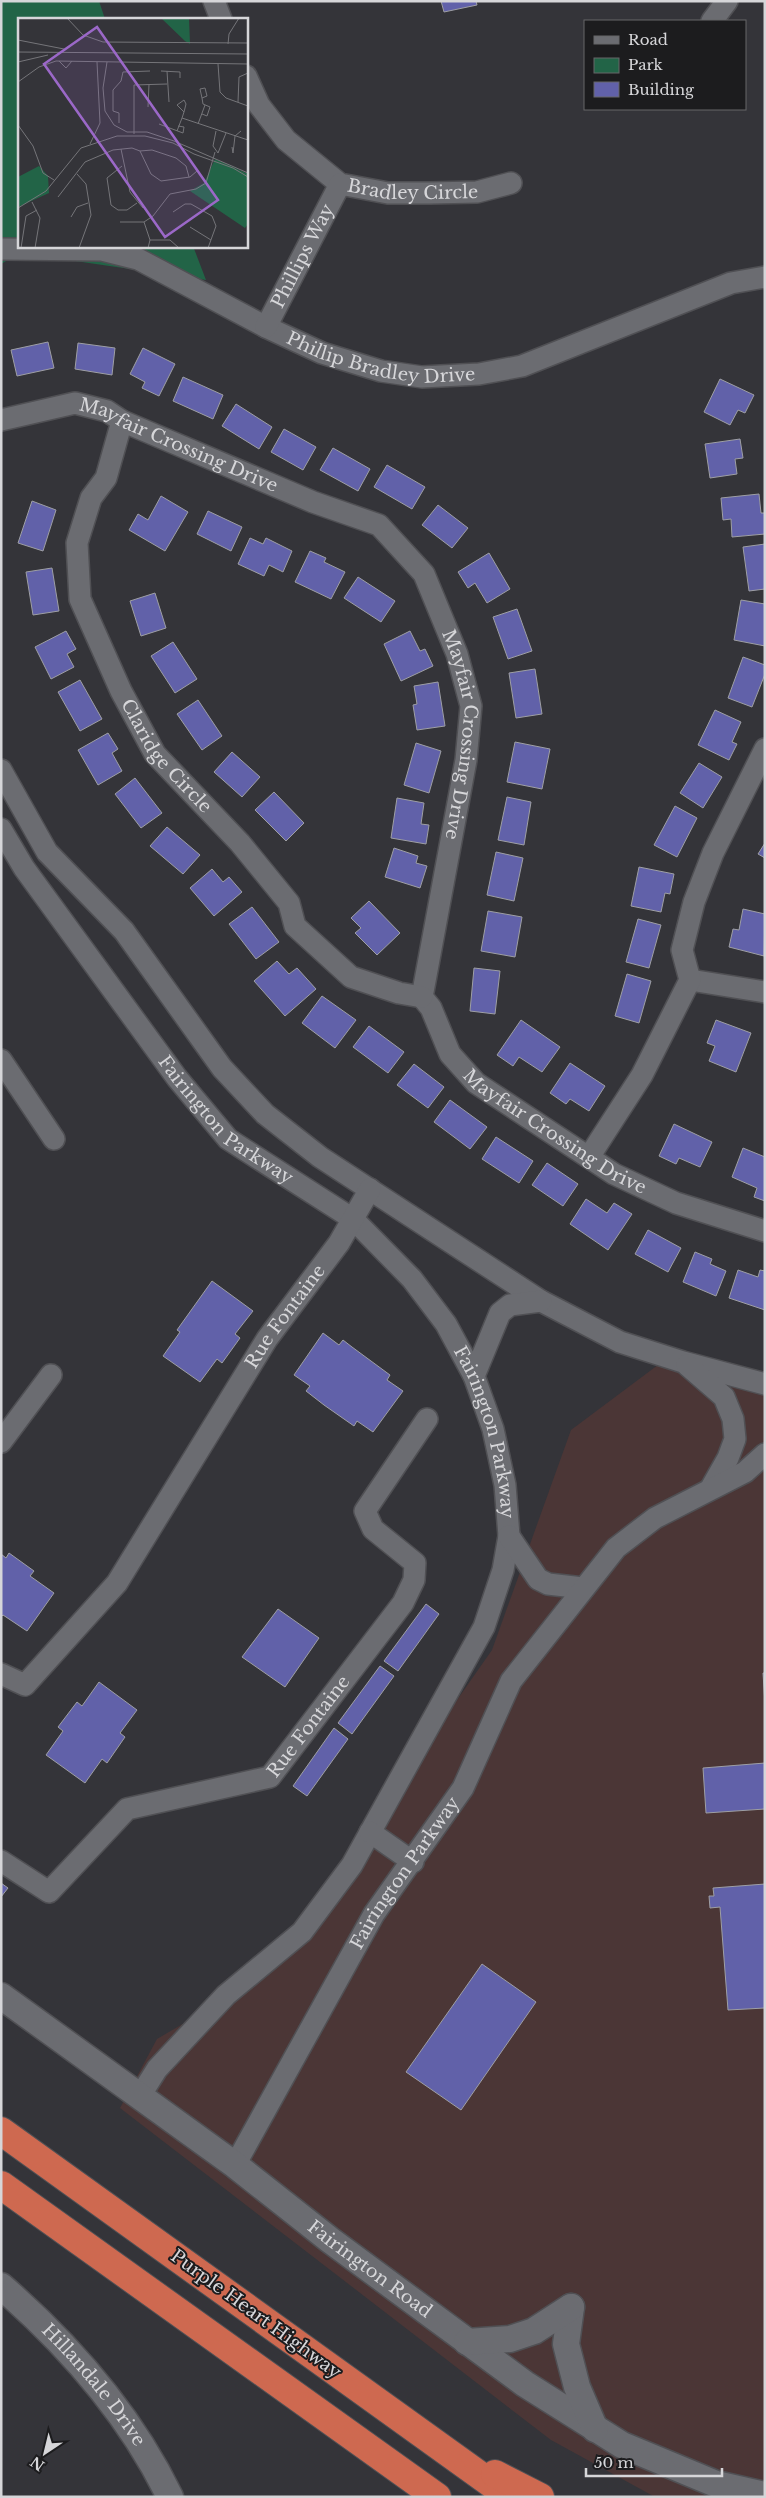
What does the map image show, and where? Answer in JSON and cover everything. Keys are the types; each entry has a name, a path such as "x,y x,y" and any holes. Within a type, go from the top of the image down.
{"highway":[{"name":"Purple Heart Highway","path":"1,2131 510,2497"},
{"path":"1,2185 437,2497"},
{"path":"441,2447 540,2497"}],"street":[{"path":"214,1 221,18"},
{"path":"713,20 727,1"},
{"name":"Bradley Circle","path":"248,80 259,104 286,140 340,184 388,193 477,192 511,184"},
{"name":"Phillips Way","path":"266,327 340,184"},
{"name":"Phillip Bradley Drive","path":"1,249 102,250 138,259 266,327 322,354 381,371 422,377 479,374 522,366 731,283 765,277"},
{"name":"Mayfair Crossing Drive","path":"1,420 75,403 107,411 122,422 313,502 379,526 424,574 458,654 471,706 466,760 422,997 432,1008 450,1054 476,1083 614,1174 676,1203 765,1231"},
{"name":"Claridge Circle","path":"122,422 106,478 91,498 77,542 80,599 122,691 155,754 252,858 289,903 295,926 351,977 399,993 422,997"},
{"path":"589,1157 642,1075 690,980 682,950 694,902 713,853 765,749"},
{"name":"Fairington Parkway","path":"1,770 47,852 124,931 222,1068 265,1114 320,1157 541,1301 620,1342 683,1362 765,1384"},
{"name":"Fairington Parkway","path":"1,829 24,868 172,1070 228,1139 353,1219 412,1279 446,1324 474,1376 493,1429 505,1485 508,1536 504,1570 484,1627 352,1865 302,1932 226,1996 157,2069 140,2096"},
{"path":"690,980 765,992"},
{"path":"1,1060 54,1139"},
{"path":"353,1219 370,1189"},
{"name":"Rue Fontaine","path":"1,1674 25,1685 117,1583 267,1339 339,1243 353,1219"},
{"path":"474,1376 500,1313 510,1305 541,1301"},
{"path":"683,1362 724,1397 733,1419 735,1440 728,1458 711,1488"},
{"path":"1,1442 51,1375"},
{"name":"Rue Fontaine","path":"1,1861 49,1892 127,1809 270,1777 403,1603 414,1580 414,1563 373,1529 366,1511 427,1419"},
{"name":"Fairington Parkway","path":"234,2165 374,1914 413,1862 463,1788 511,1681 616,1548 655,1518 744,1472 765,1454"},
{"path":"508,1536 538,1579 548,1584 583,1588"},
{"path":"370,1832 413,1862"},
{"name":"Fairington Road","path":"1,1996 234,2165 466,2342 525,2384 622,2445 716,2484 765,2495"},
{"name":"Hillandale Drive","path":"1,2286 41,2320 96,2380 157,2470 170,2497"},
{"path":"466,2342 510,2338 534,2331 572,2307 566,2344 577,2387 596,2428"}],"shaded area":[{"path":"674,1353 765,1388 765,2497 655,2497 551,2440 120,2108 157,2039 263,1977 492,1650 571,1430"}],"green space":[{"path":"1,1 99,1 105,18 18,18 18,248 194,248 206,280 20,253 1,264"}],"building":[{"path":"441,1 476,1 477,5 444,12"},
{"path":"48,342 54,368 17,376 11,350"},
{"path":"78,343 115,348 112,375 75,369"},
{"path":"143,348 175,364 159,396 142,388 145,382 130,374"},
{"path":"183,377 223,395 213,419 173,401"},
{"path":"720,379 754,395 745,413 738,410 730,425 704,412"},
{"path":"236,404 272,427 259,449 222,426"},
{"path":"284,429 316,447 303,470 271,452"},
{"path":"740,439 743,458 735,459 737,474 710,478 705,444"},
{"path":"333,448 370,469 358,491 320,470"},
{"path":"387,465 425,487 412,509 374,487"},
{"path":"759,494 761,513 765,513 765,534 732,537 731,519 723,520 721,498"},
{"path":"161,496 188,512 165,551 129,530 138,514 148,520"},
{"path":"32,501 56,510 43,551 18,543"},
{"path":"438,505 468,528 452,548 422,525"},
{"path":"208,511 242,527 231,551 197,534"},
{"path":"250,538 263,544 266,538 292,551 283,572 269,565 264,576 238,564"},
{"path":"765,544 765,589 749,591 743,547"},
{"path":"310,551 326,558 324,562 345,572 331,599 295,582"},
{"path":"489,553 510,589 487,603 475,583 468,588 458,572"},
{"path":"52,568 59,611 33,615 26,572"},
{"path":"358,577 395,601 381,622 344,598"},
{"path":"155,593 166,628 141,636 130,601"},
{"path":"741,600 765,604 765,646 734,640"},
{"path":"517,609 532,651 508,659 493,617"},
{"path":"66,631 76,649 67,654 74,667 51,679 35,647"},
{"path":"410,631 420,651 425,649 433,666 401,681 384,644"},
{"path":"173,642 197,679 175,693 151,656"},
{"path":"743,657 765,665 765,674 752,707 728,698"},
{"path":"535,669 542,714 516,718 509,673"},
{"path":"80,680 102,719 80,731 58,692"},
{"path":"438,682 445,726 417,730 413,705 417,704 414,686"},
{"path":"198,700 222,736 202,750 177,714"},
{"path":"715,710 741,722 732,742 737,744 729,760 698,745"},
{"path":"108,733 118,749 112,753 122,771 98,785 78,750"},
{"path":"515,742 550,749 542,789 507,782"},
{"path":"416,743 441,751 429,793 404,785"},
{"path":"232,752 260,777 242,797 214,772"},
{"path":"699,763 722,777 703,808 680,793"},
{"path":"135,778 162,813 141,828 115,794"},
{"path":"274,792 304,823 286,841 255,810"},
{"path":"507,797 531,802 524,845 498,840"},
{"path":"397,798 424,803 421,824 429,825 426,844 391,838"},
{"path":"675,806 697,818 677,857 654,845"},
{"path":"167,827 200,855 183,874 150,846"},
{"path":"765,843 765,858 758,854"},
{"path":"394,848 418,856 416,863 427,866 420,888 385,877"},
{"path":"496,852 523,858 514,901 487,895"},
{"path":"639,867 674,874 670,894 665,893 661,912 631,906"},
{"path":"212,869 223,882 229,877 242,892 214,916 190,888"},
{"path":"369,901 400,933 377,955 355,933 361,928 351,918"},
{"path":"252,907 279,942 256,959 229,924"},
{"path":"743,909 765,914 764,956 729,947 733,929 739,930"},
{"path":"488,911 522,917 515,957 481,951"},
{"path":"638,919 661,925 649,968 626,962"},
{"path":"277,961 289,974 297,968 316,989 285,1016 254,981"},
{"path":"474,968 500,971 495,1014 470,1011"},
{"path":"627,974 651,981 639,1023 615,1016"},
{"path":"322,996 356,1020 335,1048 302,1023"},
{"path":"521,1020 560,1047 542,1072 519,1057 513,1066 497,1055"},
{"path":"716,1020 751,1033 736,1072 709,1061 715,1046 707,1043"},
{"path":"369,1026 404,1052 388,1073 353,1047"},
{"path":"570,1063 605,1086 589,1111 570,1099 566,1104 550,1093"},
{"path":"414,1064 444,1087 428,1108 397,1085"},
{"path":"450,1100 487,1127 470,1149 434,1122"},
{"path":"674,1124 712,1142 700,1167 679,1158 676,1164 659,1156"},
{"path":"496,1137 533,1161 519,1183 482,1159"},
{"path":"743,1148 765,1157 765,1201 754,1197 757,1188 732,1177"},
{"path":"547,1163 578,1184 563,1206 532,1185"},
{"path":"586,1199 607,1213 614,1203 632,1214 608,1250 570,1224"},
{"path":"648,1230 681,1248 668,1272 635,1254"},
{"path":"695,1252 712,1259 710,1264 726,1271 716,1296 683,1282"},
{"path":"738,1270 758,1277 760,1270 765,1271 765,1310 729,1298"},
{"path":"212,1281 253,1311 235,1334 240,1338 222,1363 217,1359 200,1382 163,1356 180,1332 177,1330"},
{"path":"323,1333 339,1345 343,1340 390,1375 387,1380 403,1391 373,1432 357,1421 354,1426 324,1405 306,1391 310,1386 294,1375"},
{"path":"9,1553 34,1571 30,1576 54,1593 27,1631 3,1615 1,1617 1,1554 6,1558"},
{"path":"426,1604 439,1614 398,1671 384,1661"},
{"path":"278,1609 319,1638 285,1687 242,1657"},
{"path":"380,1666 394,1676 352,1734 338,1723"},
{"path":"763,1673 765,1673 765,1704"},
{"path":"99,1682 137,1710 120,1733 125,1737 107,1763 102,1759 85,1783 46,1755 63,1731 58,1727 77,1702 82,1706"},
{"path":"334,1728 348,1739 307,1796 293,1786"},
{"path":"765,1763 765,1809 706,1813 703,1768"},
{"path":"1,1883 8,1888 1,1897"},
{"path":"765,1884 765,2008 728,2010 720,1907 710,1908 709,1896 714,1896 713,1888"},
{"path":"482,1964 536,2002 461,2110 406,2072"}]}
